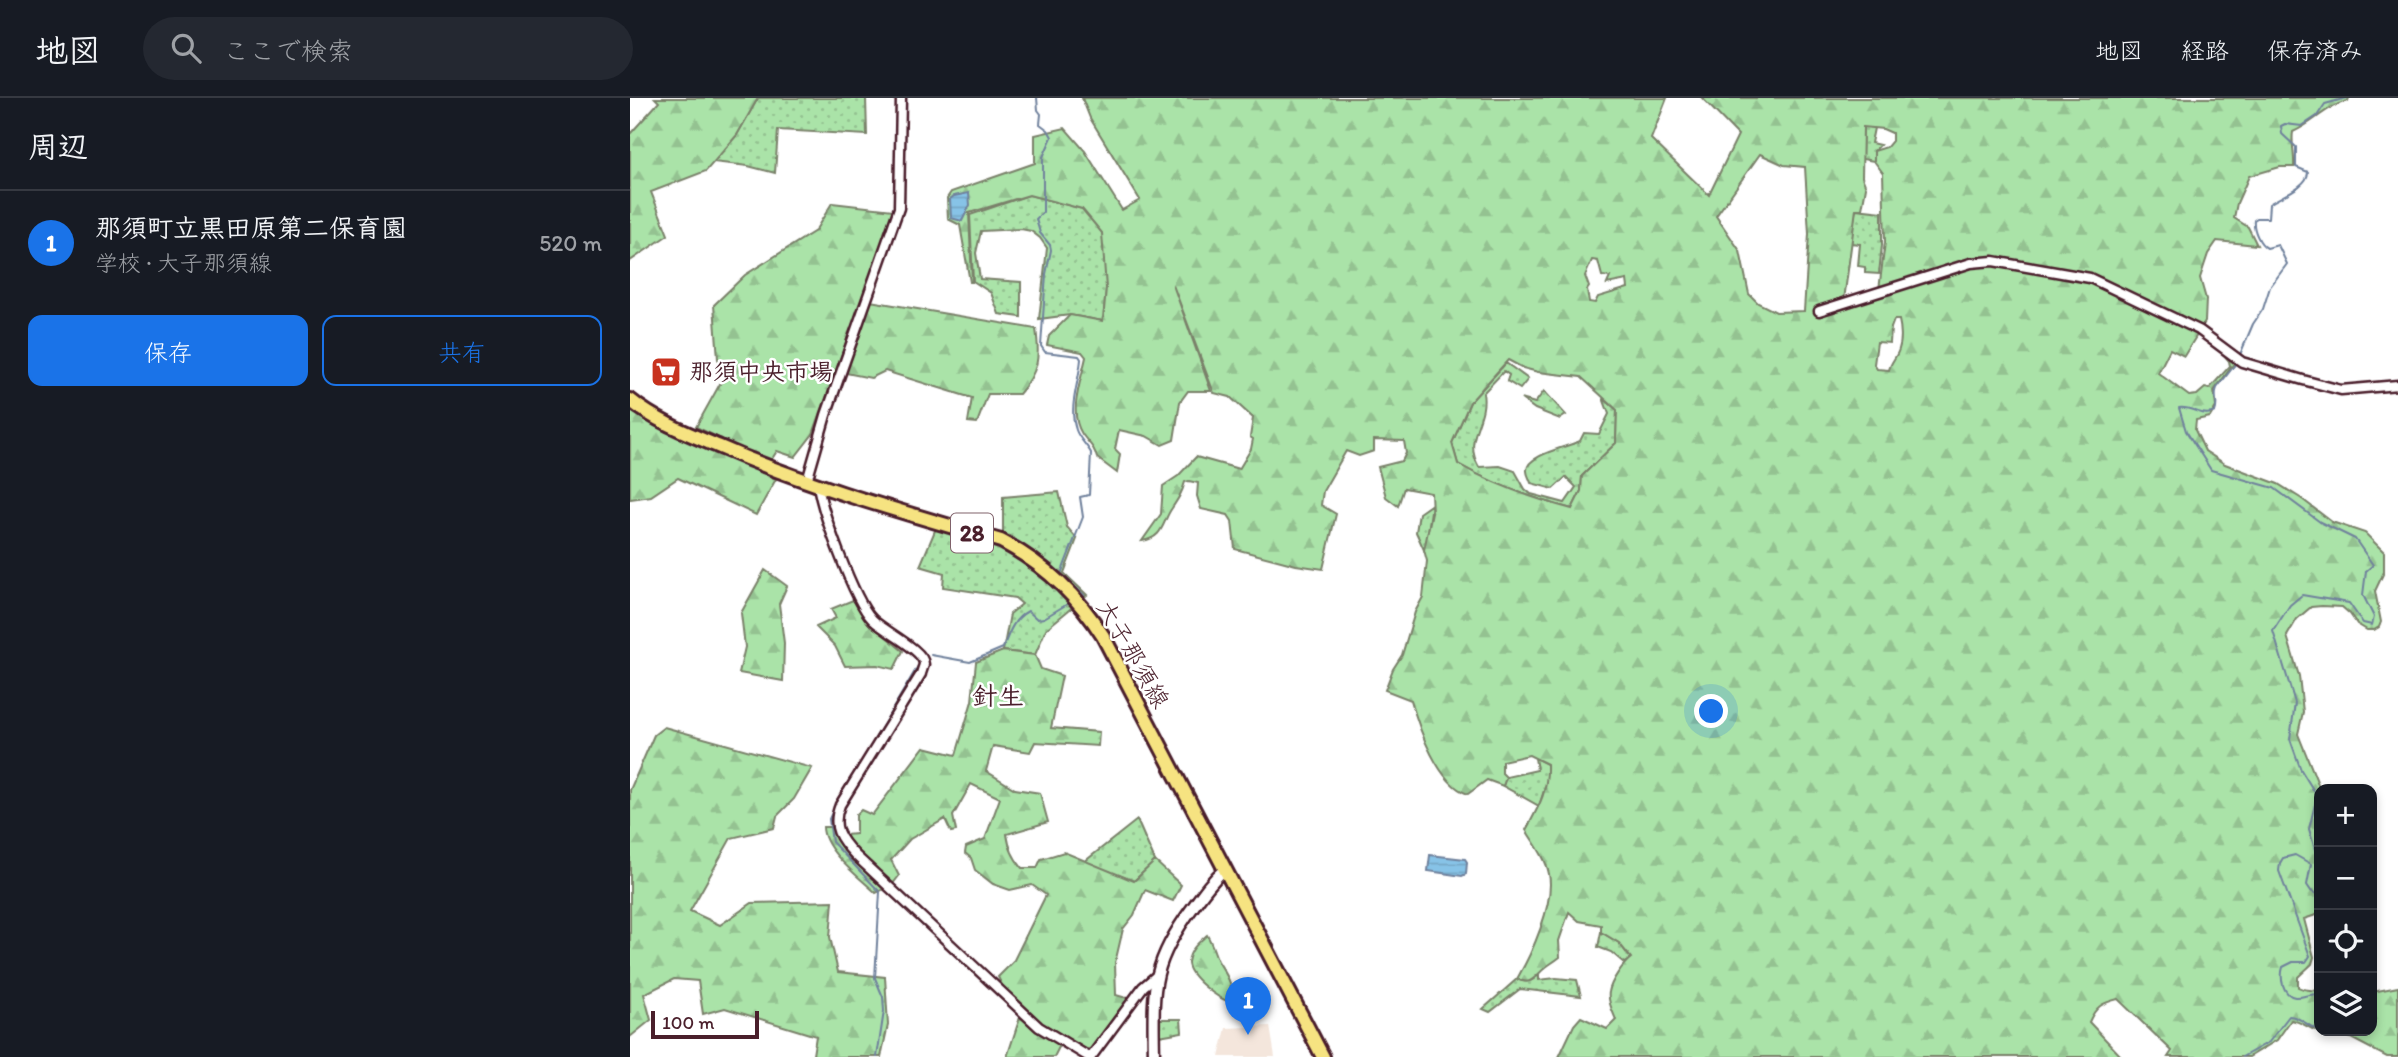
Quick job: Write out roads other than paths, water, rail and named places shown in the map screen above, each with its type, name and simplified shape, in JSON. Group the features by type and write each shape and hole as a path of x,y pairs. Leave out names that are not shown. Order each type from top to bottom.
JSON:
{"main road":[{"name":"大子那須線","path":"630,400 659,420 738,455 872,504 1000,541 1020,551 1067,589 1103,636 1323,1057"}],"street":[{"path":"901,98 899,208 826,415 812,483 859,602 870,618 884,630 916,650 924,664 921,674 840,805 836,815 838,834 855,855 1039,1027 1090,1057 1143,987 1156,976"},
{"path":"1819,311 1971,263 1993,261 2090,278 2199,330 2242,362 2341,390 2398,385"},
{"path":"1154,1057 1156,976 1167,945 1212,880 1225,869"}],"water":[{"path":"969,193 970,205 962,221 951,218 950,199"},
{"path":"1430,855 1465,859 1466,874 1462,876 1428,871"}],"waterway":[{"path":"1037,98 1041,114 1040,124 1052,137 1043,157 1043,212 1036,219 1040,233 1051,250 1046,274 1041,346 1045,352 1079,356 1081,359 1073,413 1077,433 1091,453 1089,495 1080,497 1083,517 1061,574 1084,595"},
{"path":"2239,357 2253,324 2263,309 2270,287 2287,264 2278,245 2267,248 2261,243 2254,220 2268,218 2269,204 2299,187 2308,172 2296,167 2296,147 2282,134 2281,126 2302,126 2317,116 2325,104 2347,98"},
{"path":"2237,362 2217,388 2215,412 2205,414 2179,408 2186,431 2211,470 2274,488 2320,522 2355,539 2373,565 2366,571 2363,595 2374,617 2372,625 2363,623 2349,603 2302,595 2290,605 2273,631 2295,703 2290,739 2301,770 2317,796 2309,829 2314,847"},
{"path":"931,655 970,662 1003,648 1015,622 1028,611 1037,619 1044,618 1069,603"},
{"path":"840,798 918,666"},
{"path":"837,802 829,819 832,842 880,892 875,978 883,997 884,1011 877,1057"},
{"path":"2314,892 2307,885 2311,864 2295,855 2283,858 2279,871 2310,956 2306,962 2293,962 2283,967 2283,985 2291,996 2314,994"},
{"path":"2242,1057 2269,1042 2289,1016 2314,1028"}],"place":[{"name":"那須中央市場","path":"666,372"},
{"name":"那須町立黒田原第二保育園","path":"1248,1035"}],"district":[{"name":"針生","path":"998,696"}]}
